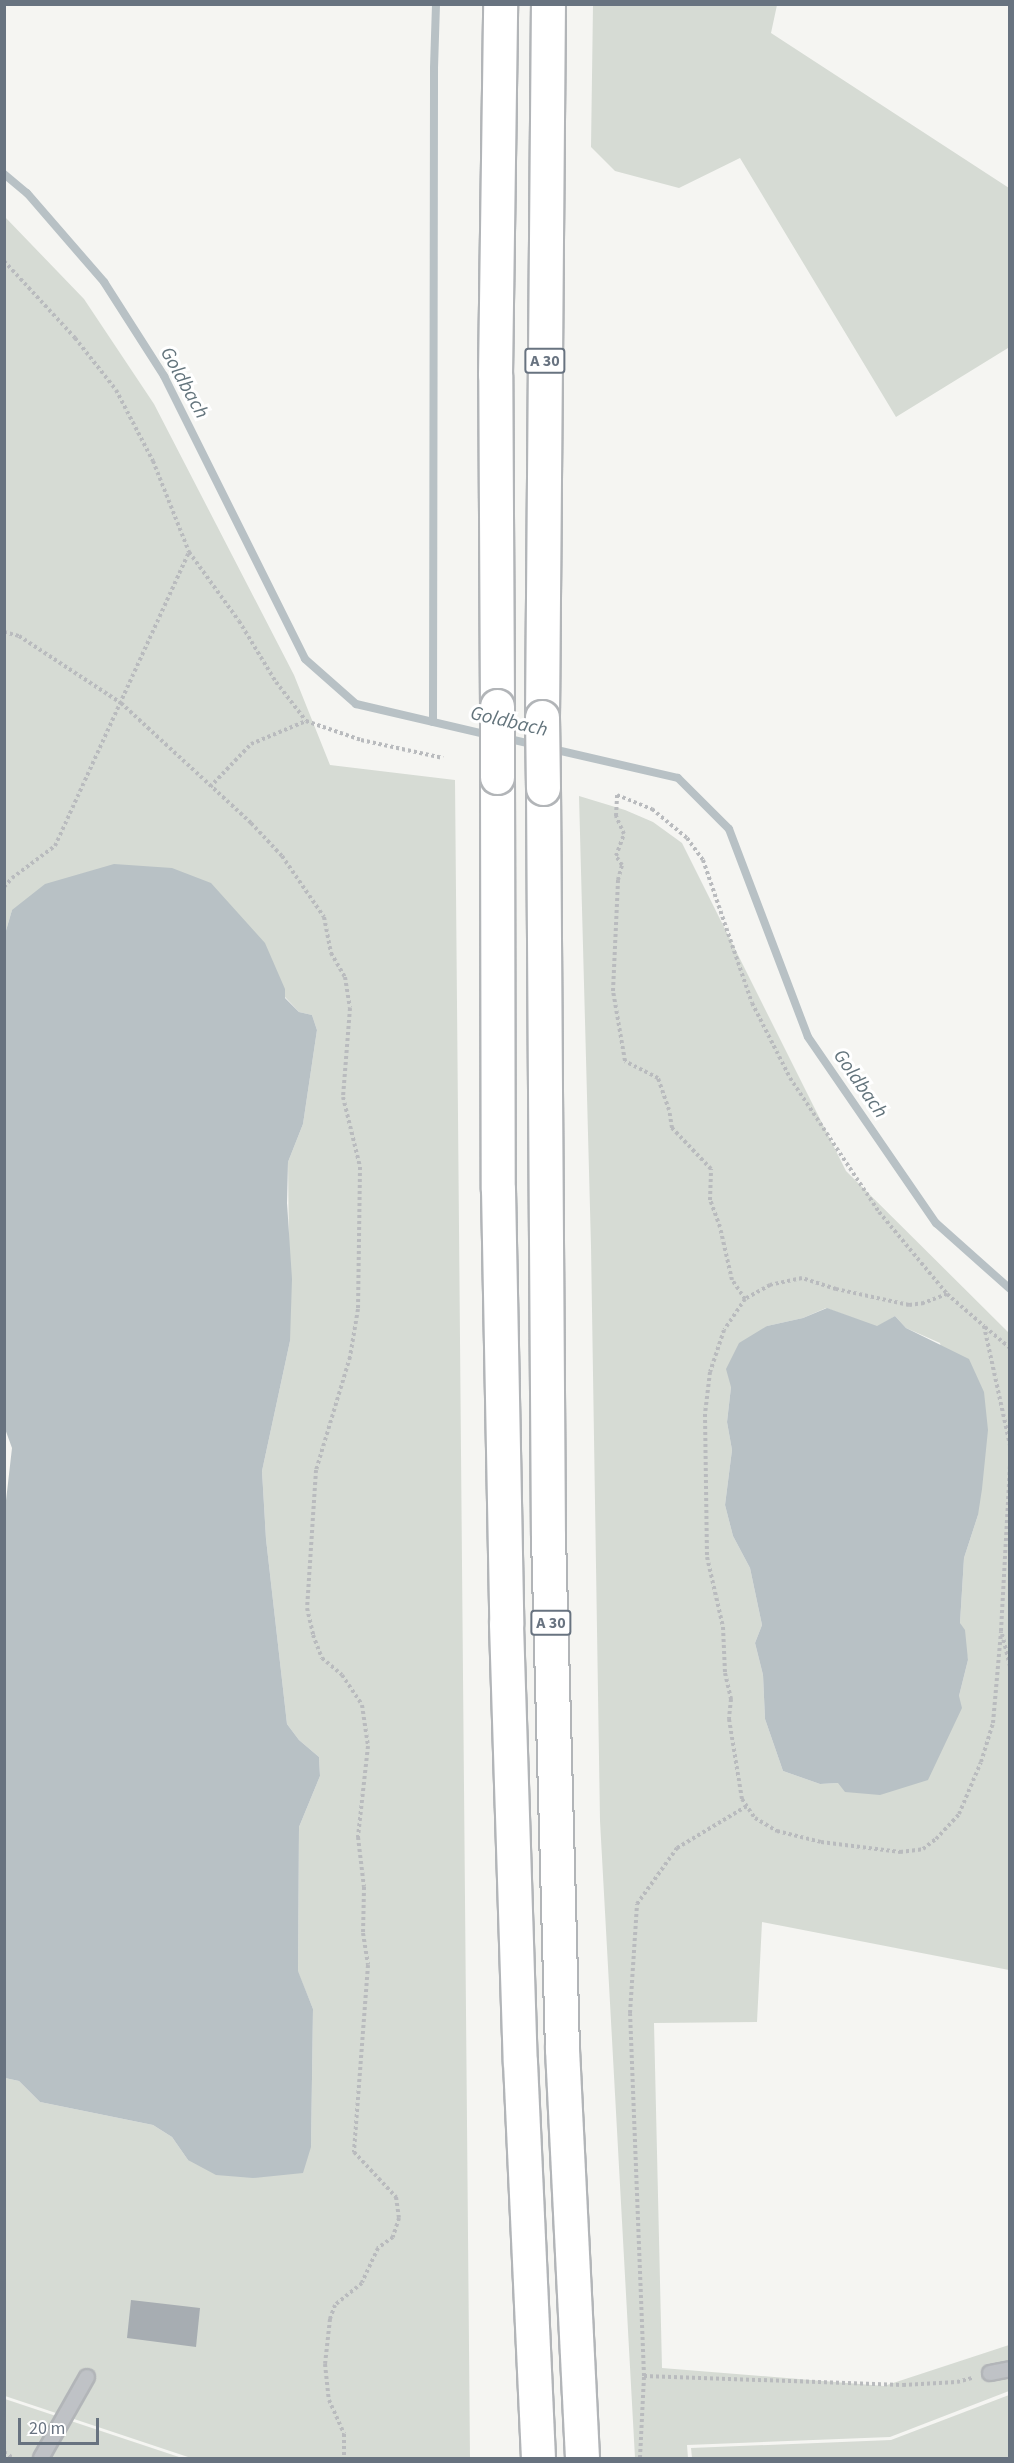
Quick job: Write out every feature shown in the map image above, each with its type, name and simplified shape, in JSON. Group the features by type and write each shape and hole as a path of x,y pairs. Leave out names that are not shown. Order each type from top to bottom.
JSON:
{"highway":[{"name":"A 30","path":"500,4 495,375 498,1189 506,1613 519,2050 538,2458"},
{"name":"A 30","path":"548,4 542,717 548,1536 562,2049 582,2458"}],"lane":[{"path":"990,2373 1010,2368"},
{"path":"41,2458 87,2377"}],"path":[{"path":"4,261 75,338 116,390 153,461 189,552 232,612 276,682 306,721 361,740 443,758"},
{"path":"4,887 12,878 55,846 189,552"},
{"path":"4,632 19,636 121,703 251,823 282,856 324,917 331,953 345,977 350,1008 343,1097 360,1167 361,1240 358,1309 350,1357 315,1470 307,1608 313,1635 322,1658 342,1675 362,1705 368,1746 358,1837 364,1887 363,1933 368,1965 354,2152 396,2197 399,2218 393,2237 378,2248 362,2283 335,2305 330,2319 325,2364 330,2400 344,2434 344,2458"},
{"path":"210,787 251,744 306,721"},
{"path":"745,1299 732,1281 720,1227 710,1200 711,1169 672,1128 669,1110 658,1078 625,1062 613,991 618,880 622,865 616,856 624,834 616,816 617,795 652,809 687,838 703,860 752,1003 790,1078 879,1212 947,1294 1010,1348"},
{"path":"947,1294 924,1303 909,1305 836,1289 802,1278 770,1285 745,1299 724,1330 710,1372 705,1414 706,1557 723,1627 725,1673 731,1699 729,1719 742,1799 755,1818 777,1831 821,1842 890,1851 923,1849 936,1839 959,1814 981,1762 993,1724 1001,1630 1010,1463"},
{"path":"984,1326 1010,1445"},
{"path":"1001,1630 1010,1666"},
{"path":"640,2458 644,2376 630,2013 637,1904 677,1848 747,1806"},
{"path":"644,2376 903,2385 957,2382 990,2373"},
{"path":"4,2452 14,2458"}],"shaded area":[{"path":"593,5 777,5 771,33 1009,188 1008,348 896,417 740,158 679,188 615,171 591,147"},
{"path":"5,217 84,299 154,404 294,675 330,765 455,780 470,2458 191,2458 5,2396 5,2078 19,2081 40,2102 153,2125 172,2137 188,2160 311,2147 313,2009 298,1972 299,1827 320,1776 319,1757 299,1740 287,1724 266,1539 262,1471 290,1341 288,1162 303,1124 317,1030 312,1015 299,1012 285,997 285,989 12,910 5,934"},
{"path":"579,796 625,810 653,822 682,843 846,1171 1009,1333 1009,1970 762,1922 757,2022 654,2023 662,2368 884,2386 1009,2345 1009,2391 890,2437 687,2445 688,2458 635,2458 600,1821 591,1246","holes":["826,1308 877,1327 895,1316 906,1328 940,1343 978,1515 964,1558 960,1623 968,1660 959,1696 838,1783 820,1784 783,1771 765,1719 763,1675 755,1643 762,1625 750,1568 733,1536 725,1505 732,1450 727,1422 731,1387 767,1326 803,1318"]},
{"path":"114,864 172,868 211,883 265,943 285,989 285,998 299,1012 312,1015 317,1030 303,1124 288,1162 287,1203 292,1279 290,1341 262,1471 266,1539 287,1724 299,1740 319,1757 320,1776 299,1827 298,1971 313,2009 311,2147 303,2173 253,2178 216,2175 188,2160 172,2137 153,2125 40,2102 19,2081 5,2078 4,1518 12,1448 4,1426 5,934 12,910 45,884"},
{"path":"827,1308 877,1326 895,1316 906,1328 969,1359 984,1392 988,1430 982,1489 978,1515 964,1558 960,1623 965,1630 968,1660 959,1696 962,1708 928,1780 880,1795 845,1792 838,1783 820,1784 783,1771 765,1719 763,1675 755,1643 762,1625 750,1568 733,1536 725,1505 732,1450 727,1422 731,1387 726,1369 739,1343 767,1326 803,1318"},
{"path":"1009,2395 1009,2458 692,2458 691,2448 891,2440"},
{"path":"5,2399 182,2458 5,2458"}],"building":[{"path":"131,2300 200,2308 196,2347 127,2338"}],"waterway":[{"path":"433,722 436,4"},
{"name":"Goldbach","path":"4,174 27,193 104,282 164,376 305,659 356,704 489,735"},
{"name":"Goldbach","path":"505,738 536,745"},
{"name":"Goldbach","path":"548,748 678,778 729,829 808,1037 936,1223 1010,1289"}]}
